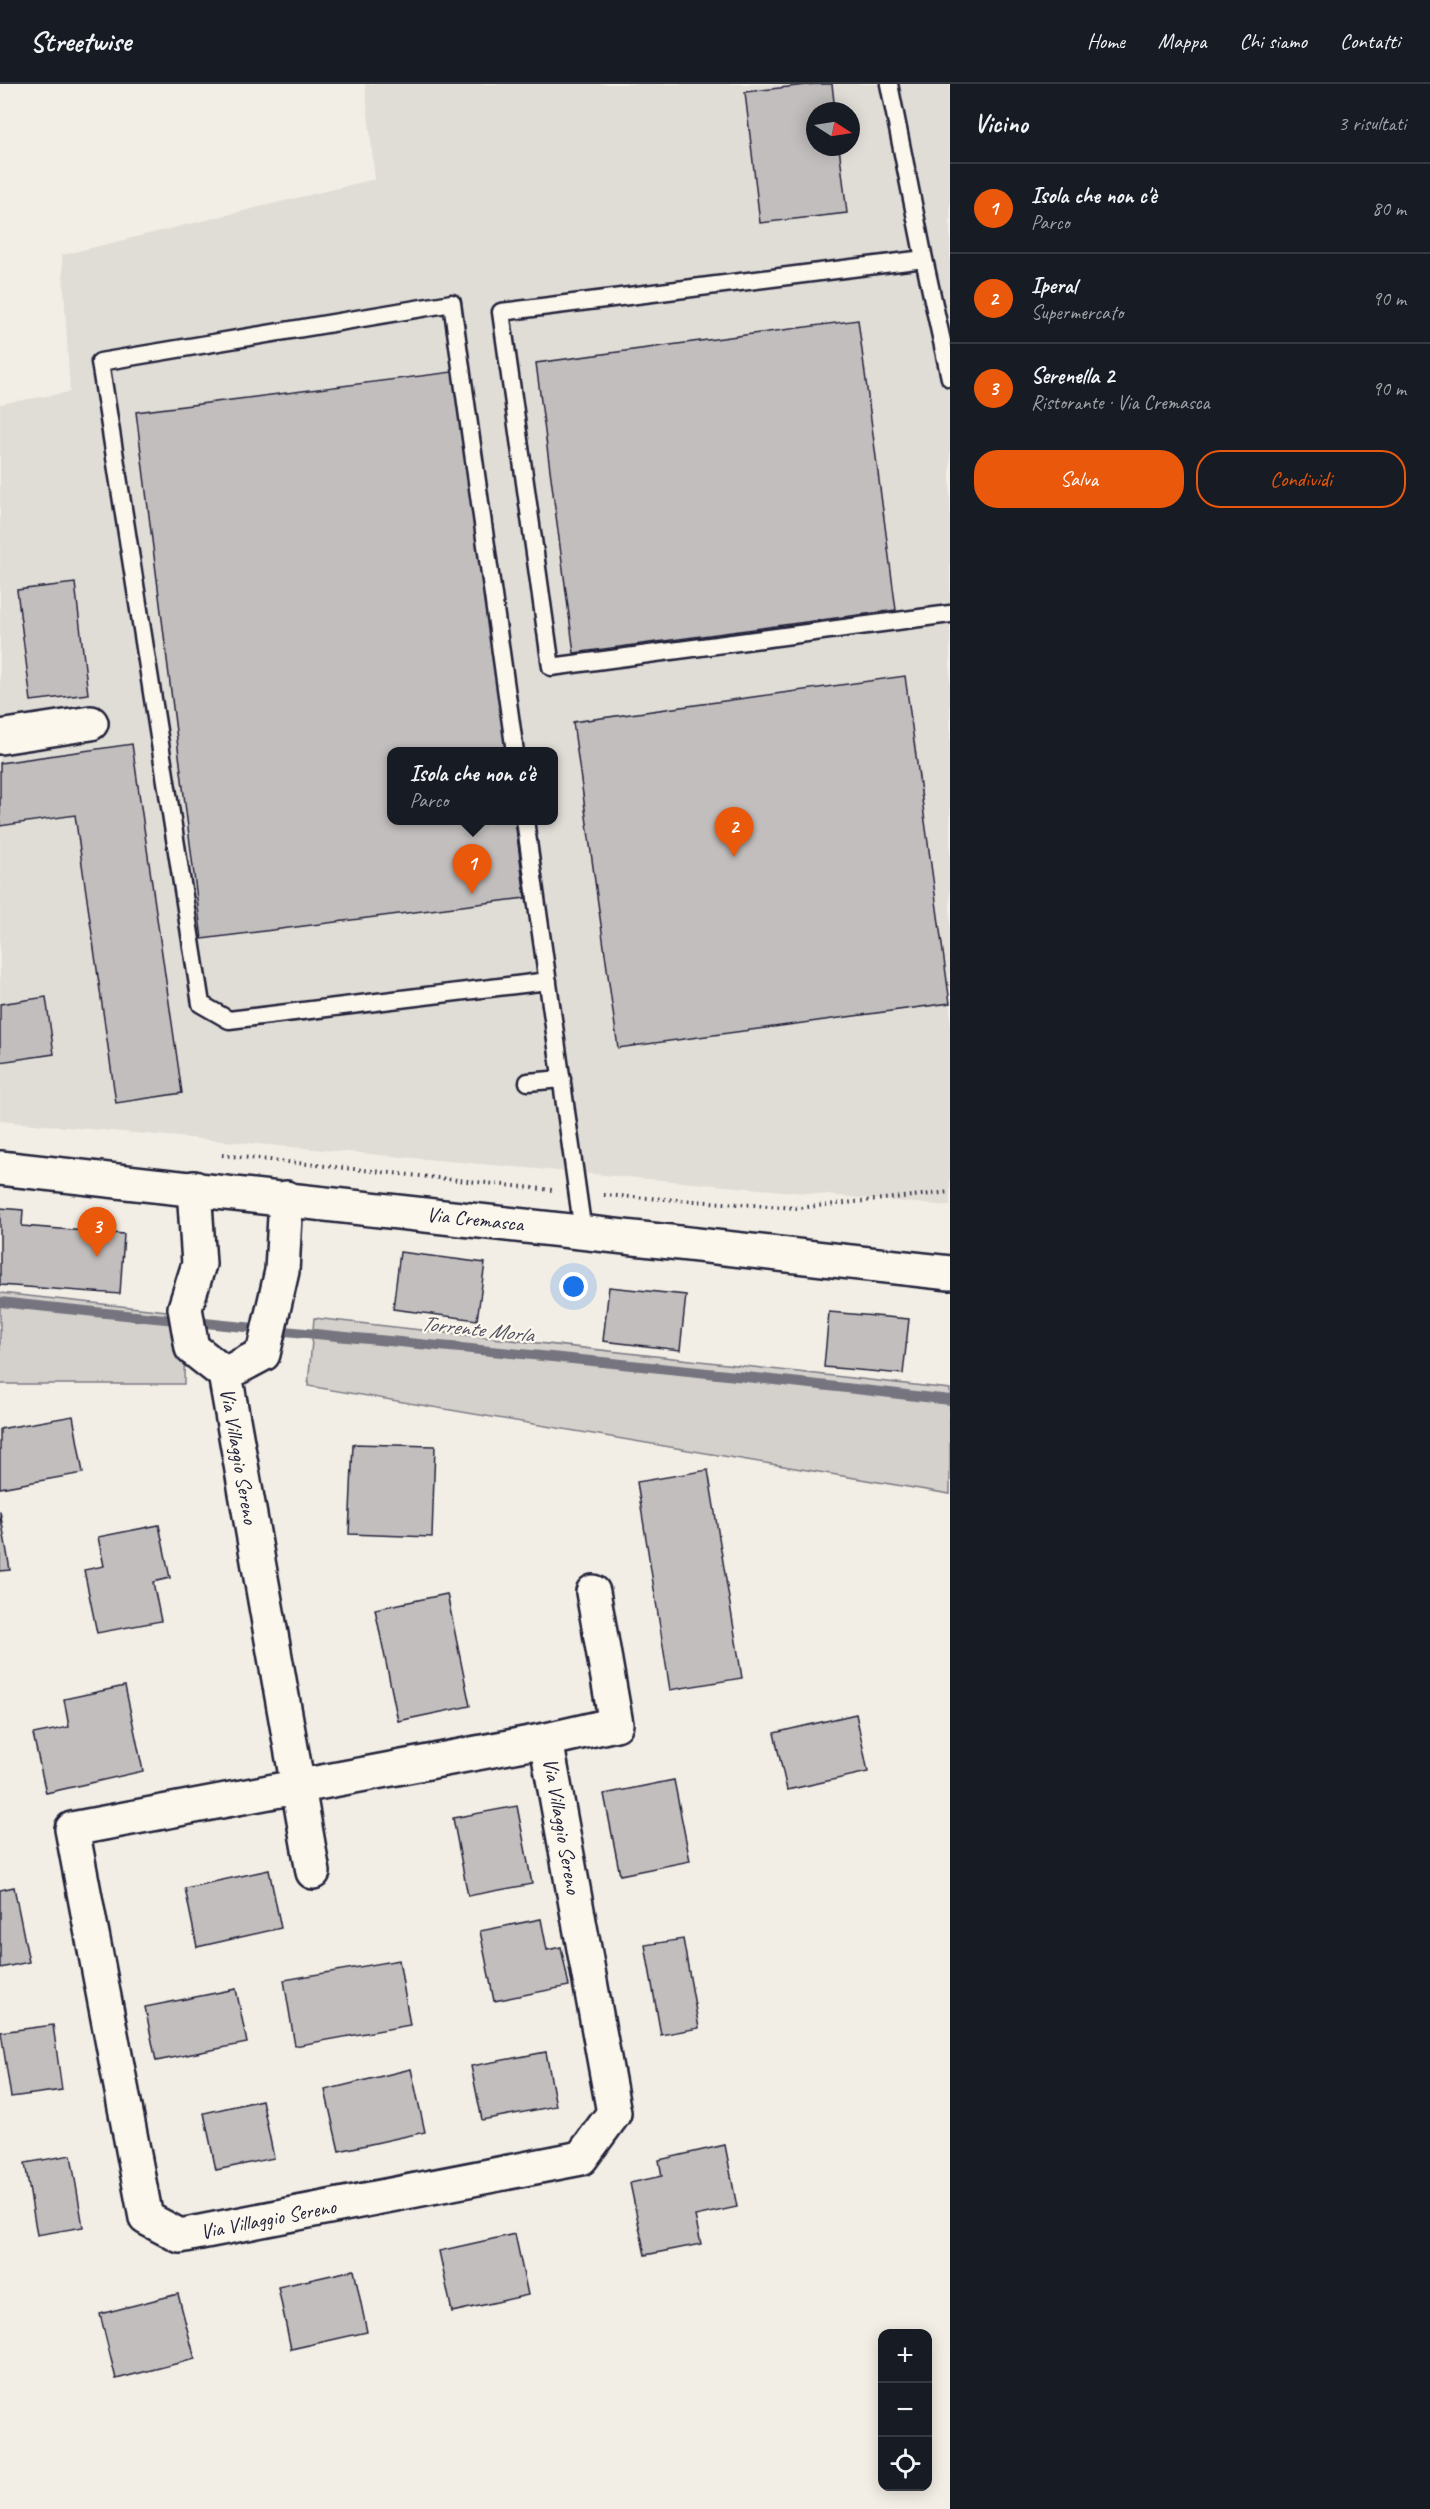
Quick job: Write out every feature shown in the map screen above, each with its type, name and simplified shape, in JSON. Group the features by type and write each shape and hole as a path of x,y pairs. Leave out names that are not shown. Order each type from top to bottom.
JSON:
{"street":[{"path":"0,737 91,723"},
{"name":"Via Cremasca","path":"0,1168 950,1273"},
{"name":"Via Villaggio Sereno","path":"194,1188 198,1264 185,1308 192,1348 225,1374 313,1872"},
{"name":"Via Villaggio Sereno","path":"225,1374 264,1353 272,1308 282,1272 286,1198"},
{"name":"Via Villaggio Sereno","path":"546,1740 614,2113 580,2158 180,2236 146,2218 72,1829 546,1740 616,1724 593,1592"}],"lane":[{"path":"889,84 950,378"},
{"path":"924,259 501,312 551,667 950,614"},
{"path":"514,747 452,303 100,362 201,1004 229,1020 548,981"},
{"path":"526,825 583,1232"},
{"path":"528,1082 562,1079"}],"path":[{"path":"216,1155 240,1155 578,1193 798,1208 950,1192"}],"shaded area":[{"path":"365,84 950,84 950,1206 0,1121 0,404 70,392 62,255 375,179"},
{"path":"0,1293 185,1313 184,1384 0,1384"},
{"path":"314,1318 950,1389 950,1494 308,1386"}],"building":[{"path":"832,84 834,102 806,102 806,156 840,156 847,213 760,223 745,92"},
{"path":"858,320 896,610 574,653 536,363"},
{"path":"460,371 506,747 387,747 387,825 516,825 525,898 202,939 136,412"},
{"path":"75,583 88,694 31,701 17,590"},
{"path":"905,676 950,1003 618,1048 573,722"},
{"path":"132,744 182,1093 116,1103 75,815 0,826 0,763"},
{"path":"46,997 54,1054 0,1062 0,1004"},
{"path":"0,1208 23,1210 22,1226 124,1234 120,1294 0,1285"},
{"path":"400,1252 485,1263 477,1320 393,1309"},
{"path":"609,1287 686,1295 680,1350 603,1341"},
{"path":"829,1312 909,1319 903,1374 824,1367"},
{"path":"73,1416 83,1473 0,1488 0,1429"},
{"path":"353,1444 435,1446 432,1537 349,1534"},
{"path":"708,1470 742,1678 670,1690 637,1482"},
{"path":"0,1511 10,1570 0,1571"},
{"path":"159,1525 170,1578 153,1582 161,1621 97,1633 84,1570 104,1566 98,1537"},
{"path":"447,1594 470,1706 398,1721 375,1609"},
{"path":"125,1686 143,1771 46,1793 33,1734 69,1727 64,1699"},
{"path":"856,1714 868,1772 787,1790 774,1733"},
{"path":"674,1780 690,1861 620,1875 604,1794"},
{"path":"517,1806 532,1884 468,1896 453,1818"},
{"path":"269,1870 281,1928 197,1947 185,1888"},
{"path":"14,1887 29,1962 0,1968 0,1890"},
{"path":"541,1919 547,1950 561,1947 569,1986 494,2001 480,1931"},
{"path":"683,1939 699,2028 661,2035 645,1945"},
{"path":"399,1960 410,2025 295,2046 284,1980"},
{"path":"236,1989 247,2043 156,2061 145,2007"},
{"path":"53,2025 62,2090 11,2097 1,2032"},
{"path":"546,2052 556,2106 482,2120 471,2066"},
{"path":"411,2069 425,2132 339,2151 325,2090"},
{"path":"262,2100 274,2158 216,2170 204,2113"},
{"path":"725,2145 737,2207 695,2216 701,2244 645,2255 630,2183 662,2176 659,2160"},
{"path":"71,2155 83,2227 37,2235 25,2163"},
{"path":"515,2234 528,2295 452,2312 439,2251"},
{"path":"354,2270 367,2332 291,2349 278,2287"},
{"path":"178,2294 195,2359 116,2379 100,2314"}],"waterway":[{"name":"Torrente Morla","path":"0,1302 713,1373 950,1400"}],"place":[{"name":"Iperal","path":"734,857"},
{"name":"Isola che non c'è","path":"472,894"},
{"name":"Serenella 2","path":"97,1257"}]}
